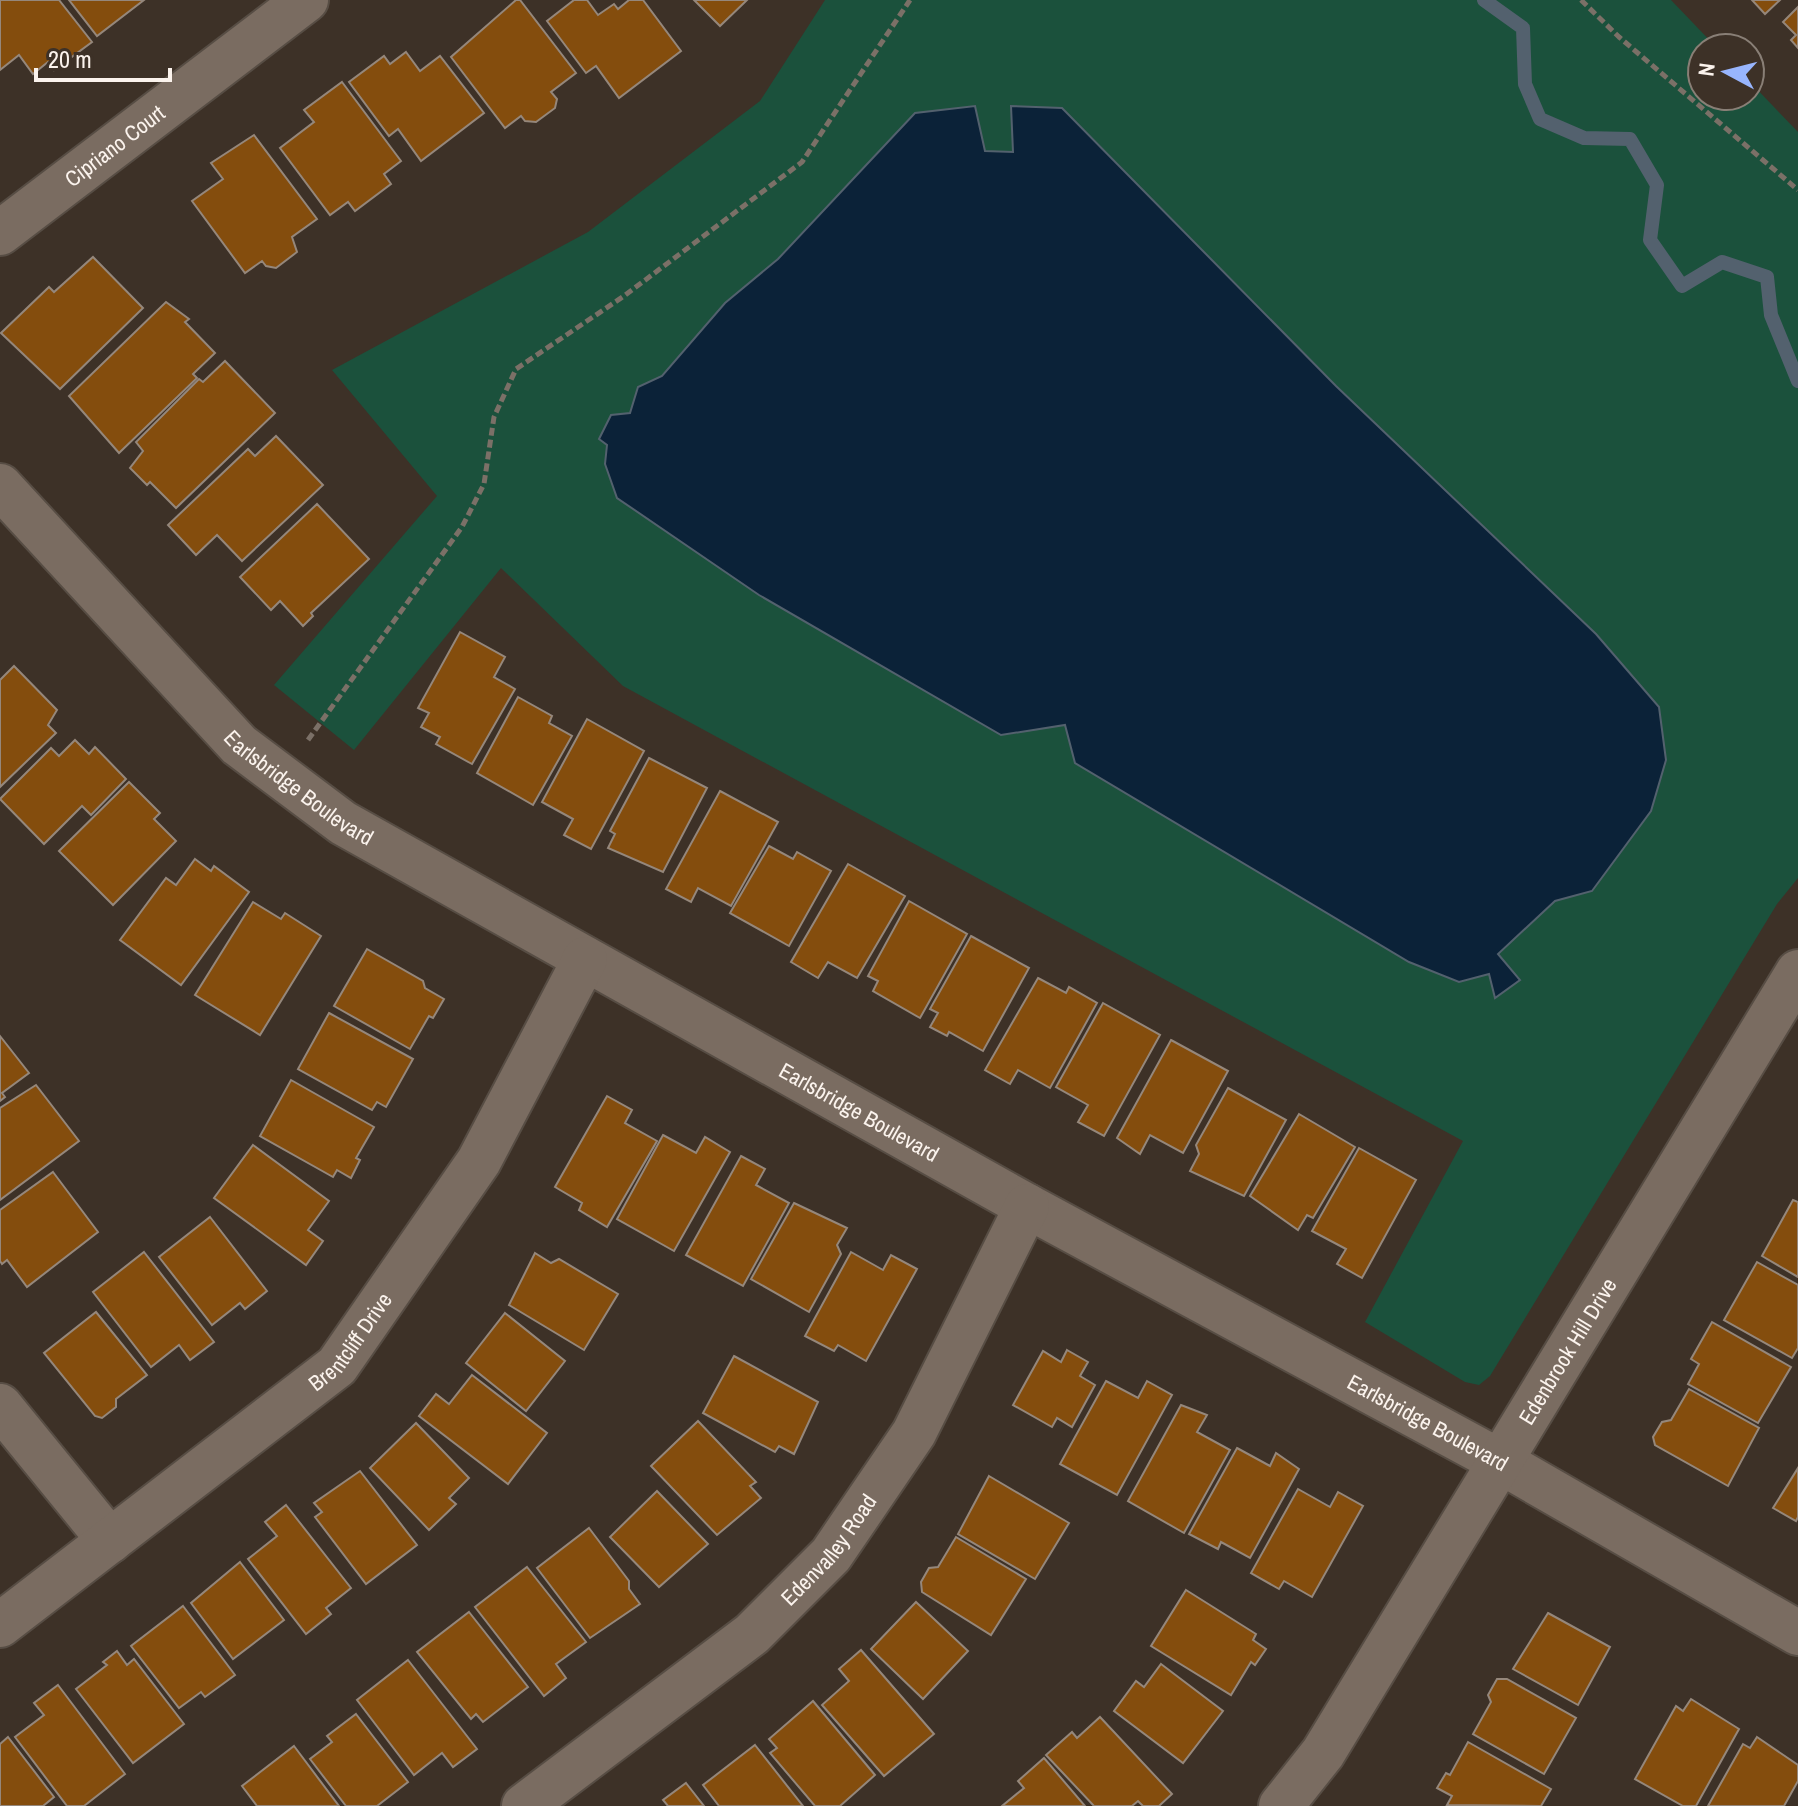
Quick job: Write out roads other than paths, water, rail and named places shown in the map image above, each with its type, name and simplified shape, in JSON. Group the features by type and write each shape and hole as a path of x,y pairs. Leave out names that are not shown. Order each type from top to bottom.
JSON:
{"street":[{"name":"Cipriano Court","path":"0,233 306,0"},
{"name":"Earlsbridge Boulevard","path":"0,486 239,745 343,823 1027,1206 1501,1462 1798,1633"},
{"name":"Brentcliff Drive","path":"0,1625 337,1366 479,1161 585,959"},
{"name":"Edenbrook Hill Drive","path":"1281,1806 1323,1753 1798,972"},
{"name":"Edenvalley Road","path":"524,1806 752,1634 831,1555 914,1433 1027,1206"},
{"path":"0,1406 110,1541"}],"water":[{"path":"975,106 985,151 1013,152 1011,106 1062,108 1336,386 1596,634 1659,707 1666,760 1651,811 1592,891 1555,901 1498,954 1520,980 1495,998 1489,974 1459,982 1409,962 1075,763 1065,725 1001,735 759,595 617,498 605,464 607,445 599,439 611,415 630,413 638,387 662,376 725,303 778,259 915,113"}],"waterway":[{"path":"1484,0 1523,28 1525,84 1540,119 1584,138 1630,139 1657,185 1650,240 1682,286 1722,262 1767,277 1771,315 1798,381"}]}
